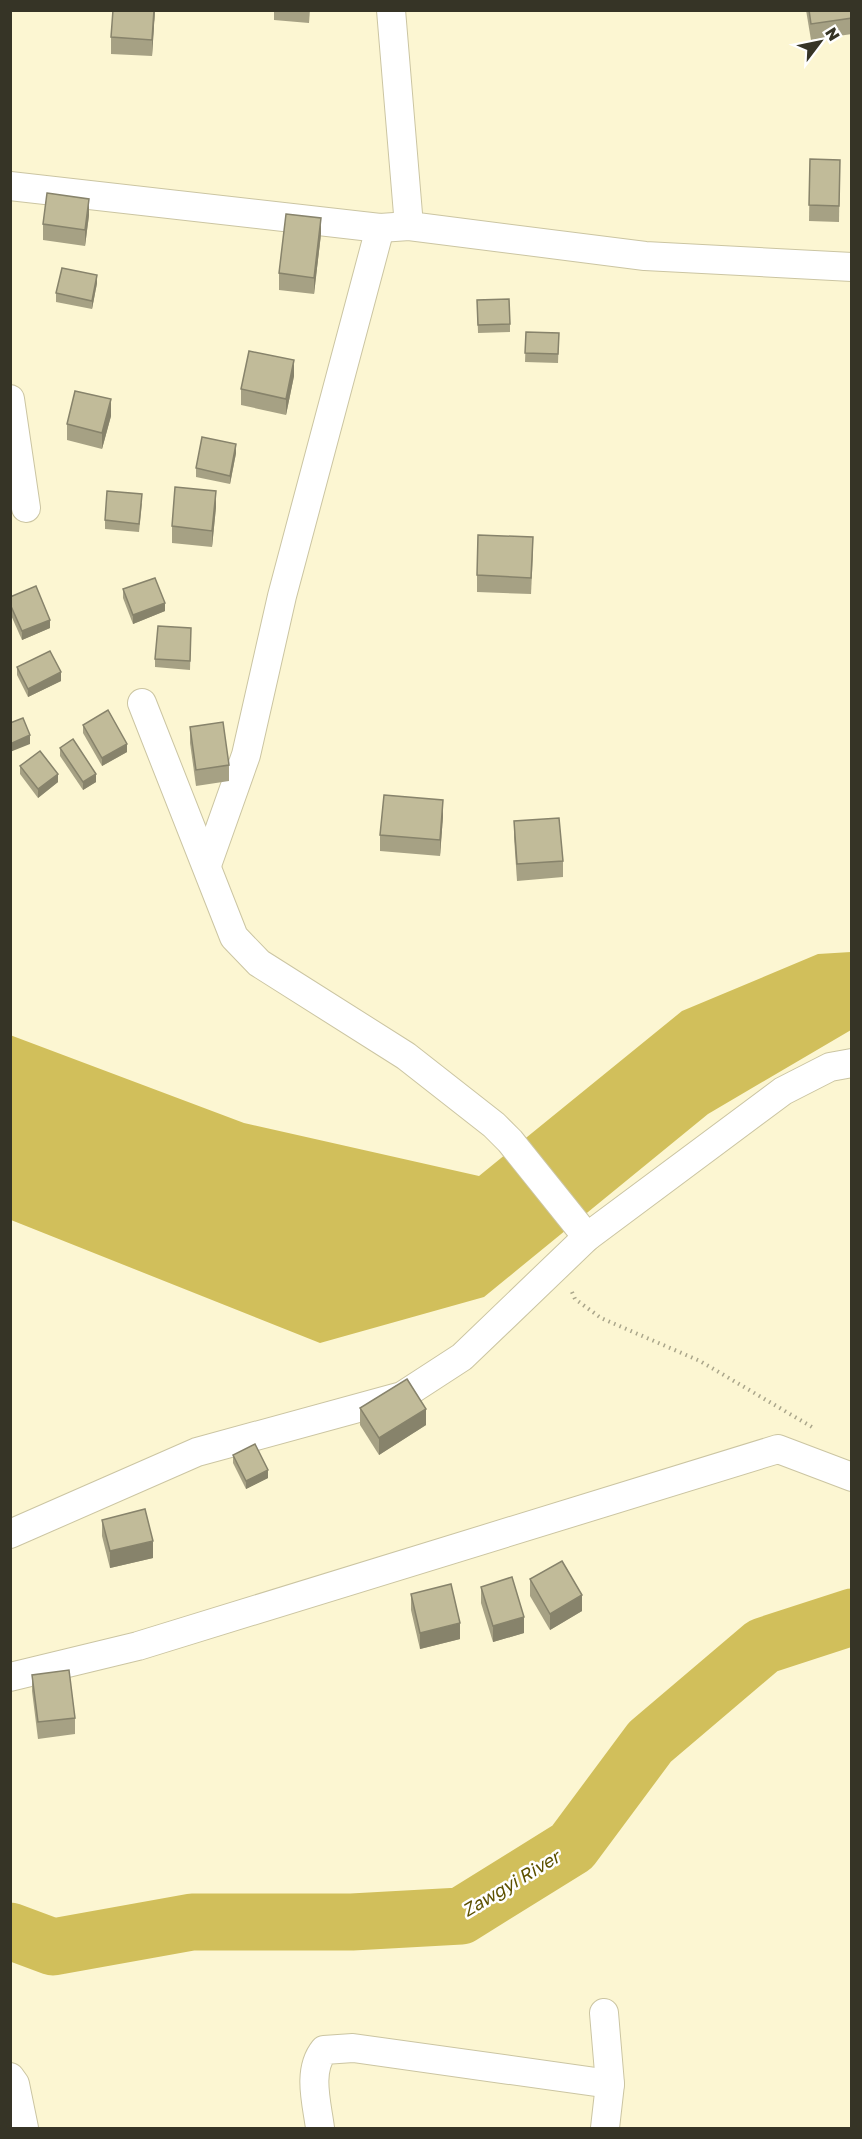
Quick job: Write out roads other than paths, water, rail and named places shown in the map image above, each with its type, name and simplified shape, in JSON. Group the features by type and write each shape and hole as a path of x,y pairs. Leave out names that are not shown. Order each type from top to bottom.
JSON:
{"street":[{"path":"391,10 409,226"},
{"path":"10,186 380,228 409,226 645,256 852,267"},
{"path":"207,865 246,755 282,596 380,228"},
{"path":"10,399 26,508"},
{"path":"142,703 234,937 259,963 406,1056 510,1141 583,1232"},
{"path":"10,1534 197,1452 402,1396 462,1357 564,1260 583,1232 783,1091 830,1066 852,1063"},
{"path":"10,1677 138,1646 778,1449 852,1477"},
{"path":"604,2013 610,2084 605,2128"},
{"path":"320,2128 314,2082 317,2059 324,2050 353,2048 610,2084"},
{"path":"10,2077 15,2084 24,2128"}],"waterway":[{"name":"Zawgyi River","path":"10,1931 53,1947 192,1922 352,1922 461,1916 572,1847 650,1742 763,1646 852,1617"}]}
